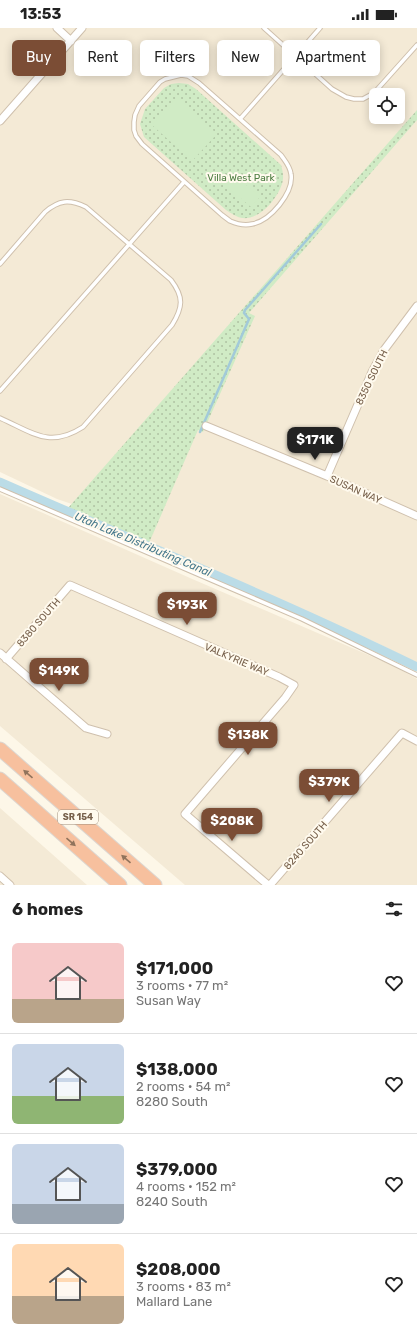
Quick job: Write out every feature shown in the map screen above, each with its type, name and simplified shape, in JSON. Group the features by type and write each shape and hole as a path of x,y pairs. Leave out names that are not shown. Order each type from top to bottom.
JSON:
{"highway":[{"name":"SR 154","path":"0,750 155,885"},
{"name":"SR 154","path":"0,779 120,885"}],"street":[{"path":"57,28 70,41"},
{"path":"1,117 82,28"},
{"name":"8350 SOUTH","path":"327,476 372,372 384,350 417,306"},
{"name":"SUSAN WAY","path":"206,426 327,476 417,516"},
{"name":"8380 SOUTH","path":"6,658 70,585"},
{"name":"VALKYRIE WAY","path":"70,585 294,685 285,698 185,814 269,885"},
{"path":"0,653 84,726 107,734"},
{"name":"8240 SOUTH","path":"269,885 402,733 417,742"},
{"path":"0,876 10,885"}],"lane":[{"path":"264,28 282,44"},
{"path":"309,40 320,28"},
{"path":"318,76 338,93 346,97 363,99 374,93 417,45"},
{"path":"240,119 282,71"},
{"path":"181,75 188,76 199,83 281,155 288,164 291,172 291,181 288,190 278,205 268,216 251,224 237,224 222,215 184,182 142,144 136,136 134,130 135,115 139,106 148,95 165,78 181,75"},
{"path":"0,391 184,182"},
{"path":"0,264 45,212 52,206 61,202 76,202 86,206 171,280 178,289 180,297 180,308 172,325 83,427 75,432 59,438 50,438 39,436 0,418"},
{"path":"0,489 302,619 417,675"}],"shaded area":[{"path":"0,28 417,28 417,663 375,642 68,508 72,504 57,499 0,472"},
{"path":"0,494 394,666 417,679 417,885 185,885 0,726"},
{"path":"0,808 87,885 0,885"}],"green space":[{"name":"Villa West Park","path":"171,84 188,84 196,89 281,165 283,179 280,190 272,202 255,216 242,218 226,210 144,137 140,124 145,109 164,88"},
{"path":"177,97 217,134 192,161 152,125"},
{"path":"417,110 417,120 249,313 255,316 203,432 198,430 149,543 68,508 405,124"},
{"path":"235,175 260,197 251,207 226,186"}],"waterway":[{"path":"200,432 249,319 244,313 245,310 321,224"},
{"name":"Utah Lake Distributing Canal","path":"0,482 314,618 417,667"}]}
